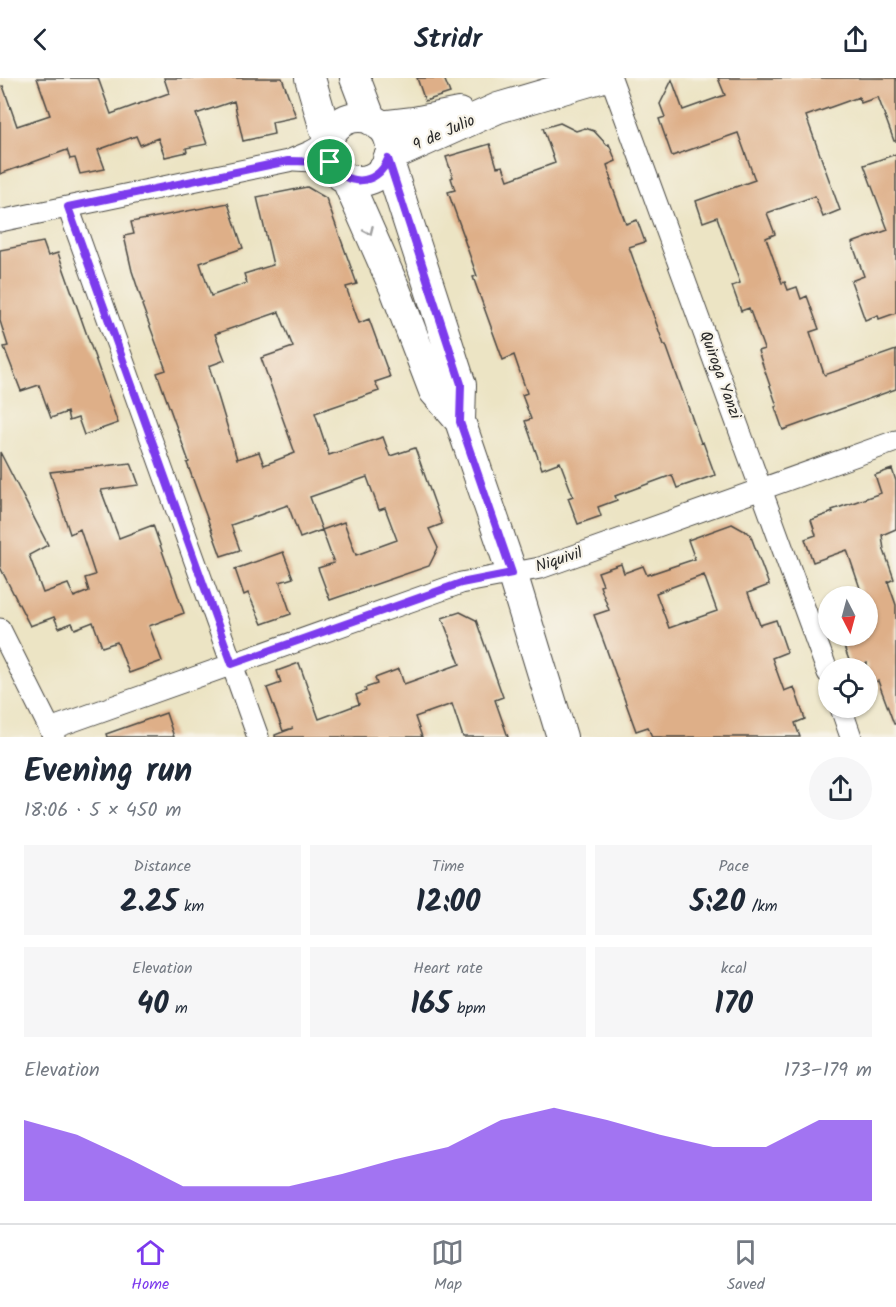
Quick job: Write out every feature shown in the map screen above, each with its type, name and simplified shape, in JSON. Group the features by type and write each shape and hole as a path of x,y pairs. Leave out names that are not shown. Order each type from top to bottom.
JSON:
{"main road":[{"path":"310,78 333,156 395,289 434,391 460,422"},
{"path":"355,78 376,123"},
{"name":"9 de Julio","path":"389,158 498,108 600,78"},
{"name":"9 de Julio","path":"376,123 498,108"},
{"path":"333,156 334,128 356,117 366,118 376,123 386,132 390,141 389,158 461,384 460,422 512,573 562,737"},
{"path":"333,156 361,181 380,173 389,158"}],"street":[{"name":"Quiroga Yanzi","path":"611,78 823,658"},
{"path":"0,221 288,161 310,152 333,156"},
{"path":"68,207 258,737"},
{"name":"Niquivil","path":"52,733 232,664 461,583 540,568 896,441"},
{"path":"0,629 52,733"},
{"path":"844,718 851,737"}],"building":[{"path":"37,78 98,78 111,114 169,93 164,78 282,78 296,117 272,122 274,134 243,141 234,101 196,114 207,144 186,148 187,152 165,157 158,138 140,145 136,136 98,150 105,169 80,174 75,158 70,159 67,150 0,174 0,87 3,86 17,126 50,115"},
{"path":"417,78 444,78 450,93 425,101"},
{"path":"718,78 896,78 896,141 894,141 878,97 861,103 859,97 806,116 840,210 823,217 815,196 767,213 775,234 766,238 782,283 785,282 788,290 797,287 801,299 807,296 819,329 810,332 824,374 896,350 896,389 783,430 758,351 764,349 749,308 741,311 732,286 740,283 717,217 703,222 696,201 755,180 738,133 672,156 659,119 665,117 660,104 672,80 683,110 725,95"},
{"path":"560,123 576,131 585,128 594,131 607,145 609,144 616,161 607,165 612,180 610,180 626,224 637,220 645,242 629,247 664,345 666,345 701,443 703,442 715,475 677,488 672,475 615,496 617,500 598,507 601,516 578,524 568,498 573,496 560,462 542,469 525,421 531,419 522,395 527,393 514,355 503,360 473,277 477,276 448,192 455,190 446,157 490,144 497,167 503,166 508,180 555,163 543,128"},
{"path":"896,154 896,313 879,319 878,315 865,320 851,281 864,276 852,243 888,230 864,165"},
{"path":"307,187 326,198 357,284 346,287 359,323 369,319 390,377 375,382 379,391 315,413 329,455 383,437 390,456 415,448 442,524 429,529 438,548 429,566 330,600 318,568 334,563 322,530 300,538 288,505 231,525 240,550 221,556 157,373 166,370 142,305 124,236 134,234 131,222 228,203 243,248 200,263 211,296 247,283 244,274 273,265 257,197","holes":["279,312 293,347 261,358 295,453 264,465 259,452 237,459 209,366 225,360 215,334","367,477 379,510 385,508 397,540 356,555 344,522 322,530 310,497"]},
{"path":"43,242 48,256 58,253 118,423 84,435 78,418 69,421 67,412 51,418 39,385 21,391 4,347 8,346 0,321 0,250"},
{"path":"0,452 48,545 29,555 43,593 68,584 74,597 89,591 85,578 95,575 80,529 70,534 50,472 131,463 139,485 101,490 119,538 153,525 184,613 149,626 162,661 129,673 117,642 102,647 93,622 75,629 72,623 59,628 54,617 30,626 0,567"},
{"path":"892,469 896,481 896,529 882,535 884,550 894,579 888,582 896,605 896,724 894,724 878,681 878,658 848,658 844,646 878,646 878,586 859,586 847,550 813,562 805,539 816,535 811,520 881,493 875,475"},
{"path":"732,524 750,534 769,585 748,593 760,625 776,620 787,652 772,658 784,691 794,687 805,719 795,723 800,737 652,737 648,727 636,731 594,615 609,610 600,586 603,585 598,572 621,564 624,573 643,566 647,575 695,559 688,540","holes":["704,575 717,611 669,628 656,593"]},
{"path":"283,552 293,578 280,582 291,614 262,624 248,593 244,595 235,569"},
{"path":"460,612 476,620 503,697 495,700 508,737 463,737 452,704 415,717 422,737 275,737 293,728 283,731 267,688 281,683 277,671 299,663 319,719 359,704 356,695 366,691 365,688 377,684 375,678 399,669 404,684 460,664 442,618"},
{"path":"166,713 174,737 107,737 106,734"}],"route":[{"path":"388,159 461,384 460,422 512,573 461,583 232,664 68,207 288,161 330,162 342,176 361,181 380,173 388,159"}]}
